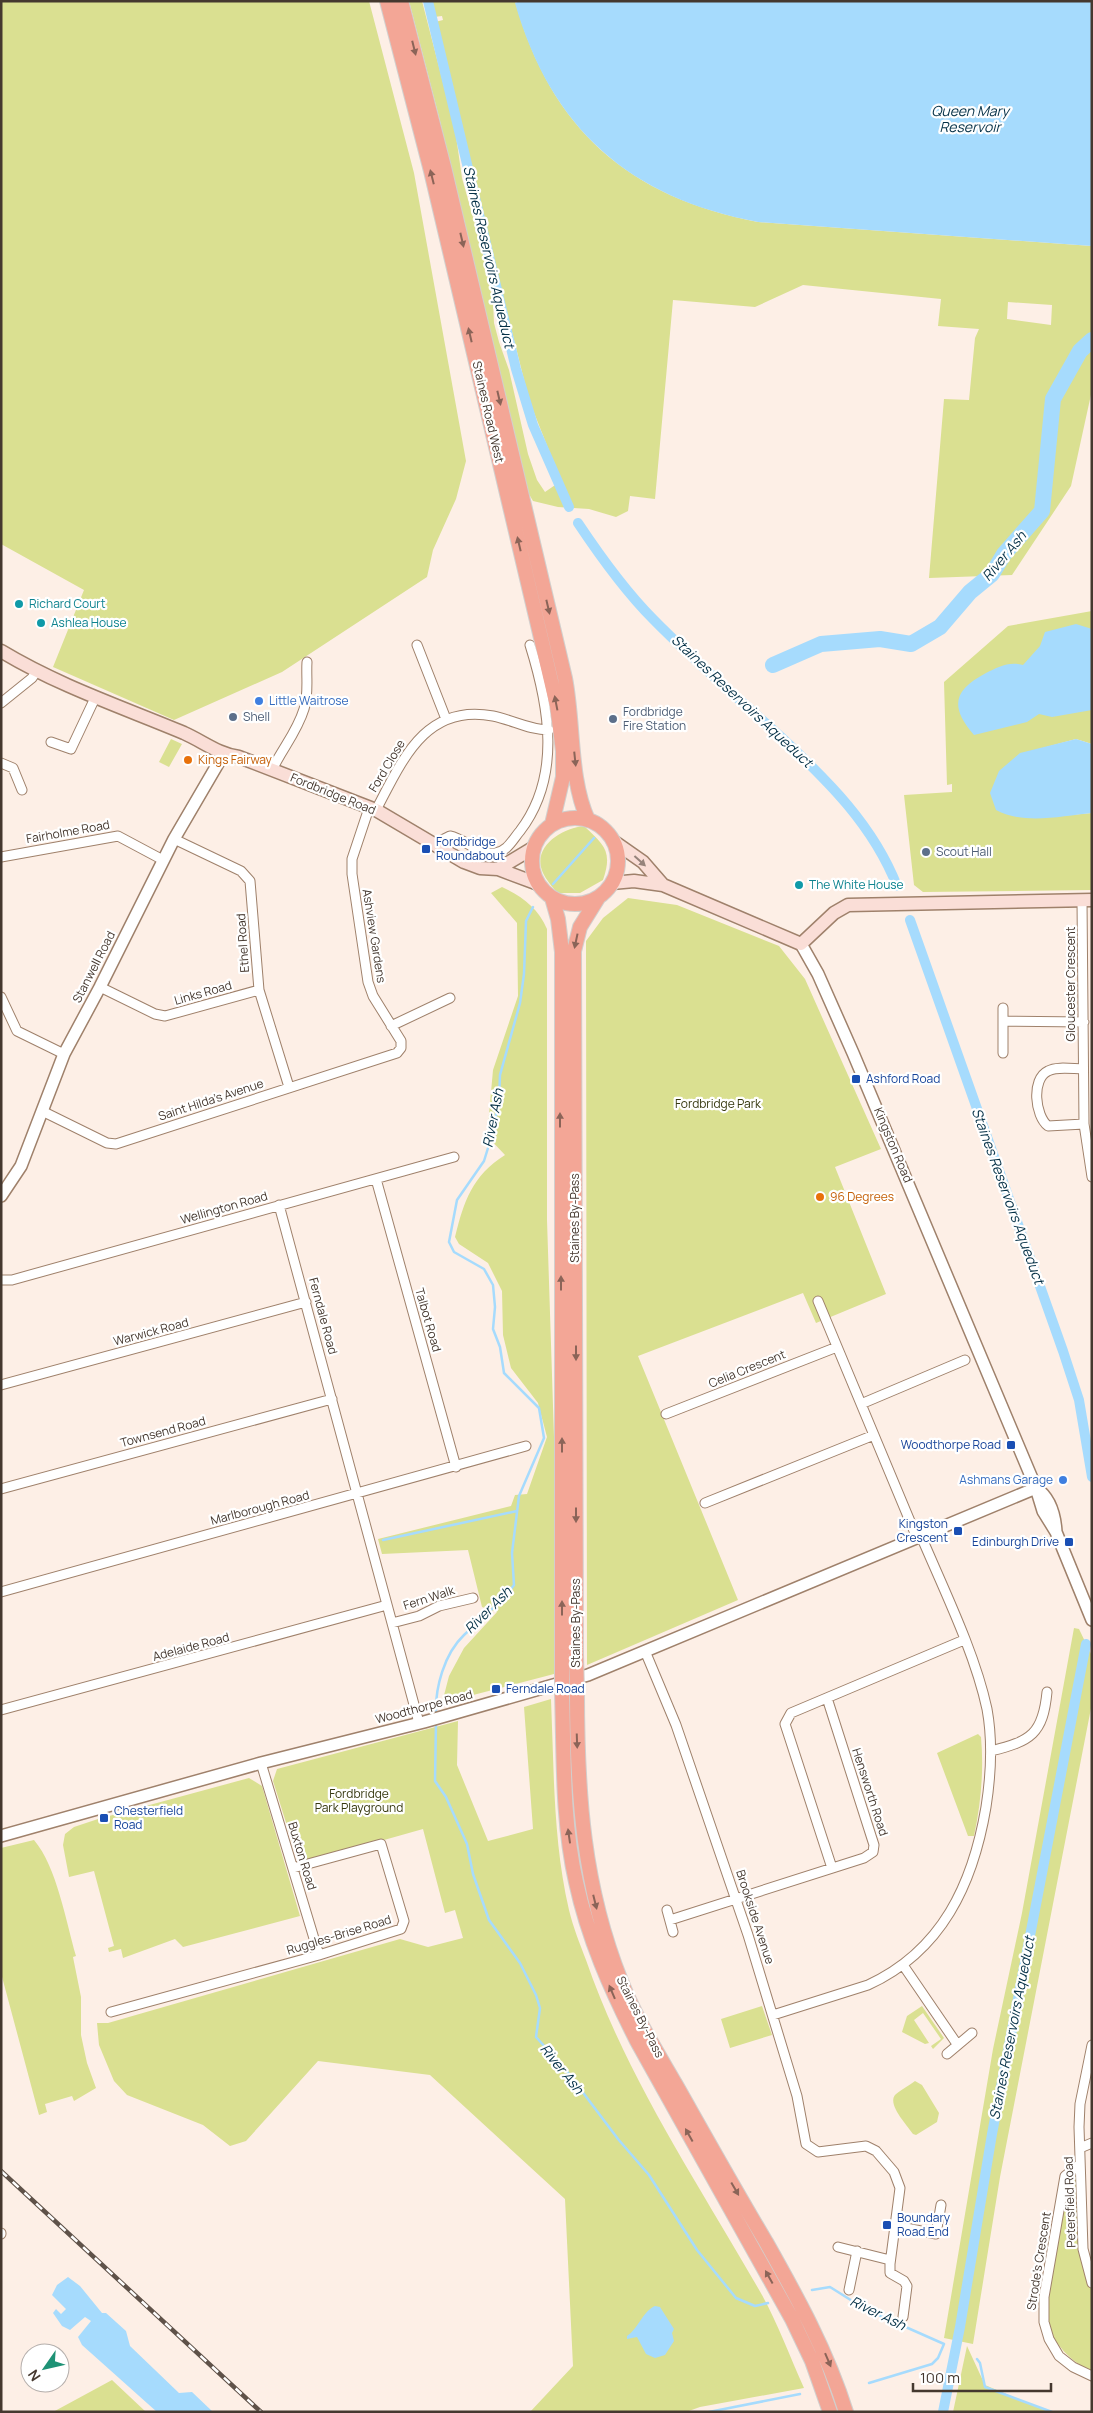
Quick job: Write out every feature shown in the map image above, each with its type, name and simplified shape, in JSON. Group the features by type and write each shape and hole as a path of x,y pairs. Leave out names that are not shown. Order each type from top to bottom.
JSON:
{"highway":[{"name":"Staines Road West","path":"387,1 433,180 557,706 563,751 563,777 552,824"},
{"name":"Staines Road West","path":"402,1 444,167 566,682 571,711 579,799 588,820"},
{"path":"571,818 588,820 604,830 613,841 618,859 617,870 612,884 598,898 585,903 558,902 538,884 532,870 533,848 538,838 552,824 571,818"},
{"name":"Staines By-Pass","path":"552,898 558,919 562,952 569,1655 577,1692 578,1789 586,1862 599,1918 622,1983 649,2037 807,2316 833,2372 846,2412"},
{"name":"Staines By-Pass","path":"598,898 580,927 574,951 569,1655 562,1693 568,1829 575,1881 599,1959 617,2003 792,2320 812,2361 830,2412"}],"main road":[{"name":"Fordbridge Road","path":"1,651 36,672 187,735 223,755 240,757 372,809 464,862 480,868 498,869 538,884"},
{"path":"613,841 643,862 663,885"},
{"path":"498,869 533,848"},
{"path":"612,884 634,881 663,885 801,944 834,912 848,905 1087,900"}],"street":[{"path":"417,645 446,719"},
{"path":"439,847 444,839 450,836 486,853 497,853 506,848 532,813 546,772 549,730 541,683 530,645"},
{"path":"272,770 280,753 292,739 305,707 304,668"},
{"path":"1,703 32,678 36,672"},
{"path":"51,742 75,751 95,698"},
{"name":"Ford Close","path":"372,809 403,758 421,735 446,719 468,715 493,716 534,730 549,730"},
{"name":"Stanwell Road","path":"3,1190 21,1166 64,1054 100,988 174,839 223,755"},
{"path":"1,763 13,768 22,790"},
{"name":"Ashview Gardens","path":"372,809 352,859 352,874 368,982 373,996 401,1041 401,1048 397,1053 390,1056"},
{"name":"Fairholme Road","path":"1,857 118,836 163,860"},
{"name":"Ethel Road","path":"174,839 241,871 250,881 259,990 289,1088"},
{"name":"Gloucester Crescent","path":"1087,900 1083,1069 1088,1096 1084,1124 1092,1177"},
{"name":"Kingston Road","path":"801,944 818,974 853,1052 1036,1488 1043,1511 1056,1532 1092,1620"},
{"name":"Links Road","path":"100,988 155,1014 165,1016 259,990"},
{"path":"1,997 17,1031 64,1054"},
{"path":"391,1026 450,998"},
{"path":"1002,1008 1003,1053"},
{"path":"1003,1021 1084,1022"},
{"name":"Saint Hilda's Avenue","path":"42,1111 107,1143 116,1144 390,1056"},
{"path":"1083,1069 1052,1070 1041,1076 1038,1082 1039,1114 1048,1126 1084,1124"},
{"name":"Wellington Road","path":"1,1280 12,1280 454,1157"},
{"name":"Talbot Road","path":"376,1179 456,1467"},
{"name":"Ferndale Road","path":"279,1206 392,1623 430,1720"},
{"path":"774,2015 868,1985 903,1965 927,1943 944,1923 972,1867 979,1846 991,1770 991,1750 984,1698 964,1640 874,1435 818,1301"},
{"name":"Warwick Road","path":"1,1385 306,1302"},
{"name":"Celia Crescent","path":"666,1414 837,1347"},
{"path":"861,1404 965,1360"},
{"name":"Townsend Road","path":"1,1489 332,1399"},
{"path":"705,1503 874,1435"},
{"name":"Marlborough Road","path":"1,1592 526,1446"},
{"name":"Woodthorpe Road","path":"1,1836 261,1763 430,1720 588,1675 1036,1488"},
{"name":"Fern Walk","path":"392,1623 418,1616 439,1606 473,1598"},
{"name":"Adelaide Road","path":"1,1710 387,1605"},
{"path":"832,1868 786,1724 791,1713 964,1640"},
{"name":"Brookside Avenue","path":"644,1651 676,1725 737,1899 774,2015 796,2096 806,2144 818,2152 866,2146 876,2151 894,2172 900,2188 896,2226"},
{"path":"991,1750 1020,1742 1032,1735 1045,1715 1047,1692"},
{"name":"Hensworth Road","path":"670,1920 869,1856 873,1852 874,1845 827,1698"},
{"name":"Buxton Road","path":"261,1763 319,1955"},
{"name":"Ruggles-Brise Road","path":"111,2012 319,1955 401,1929 404,1921 381,1844 293,1868"},
{"path":"667,1910 674,1932"},
{"path":"903,1965 957,2044"},
{"path":"947,2054 972,2033"},
{"name":"Petersfield Road","path":"1092,2045 1080,2104 1083,2249 1092,2283"},
{"path":"1080,2148 1092,2144"},
{"name":"Strode's Crescent","path":"1080,2164 1065,2176 1044,2297 1044,2322 1049,2339 1059,2356 1073,2367 1092,2376"},
{"path":"903,2317 907,2286 904,2281 890,2273 890,2260 896,2226 936,2234 941,2205"},
{"path":"838,2247 890,2260"},
{"path":"849,2290 857,2251"}],"green space":[{"path":"1,1 369,1 414,173 466,461 456,499 433,550 427,577 282,672 174,720 53,667 84,590 1,544"},
{"path":"409,1 422,1 455,129 462,178 481,246 493,302 494,323 509,370 528,454 537,480 545,492 561,481 529,400 435,22 443,20 442,16 434,17 431,1 515,1 530,46 550,86 573,121 601,150 633,175 670,195 712,211 758,222 1092,246 1092,390 1071,486 1012,575 929,578 944,399 969,400 975,338 979,329 938,326 941,299 803,285 755,307 673,300 655,499 630,496 628,511 616,517 589,509 558,507 533,501 526,489 440,121","holes":["1008,302 1052,305 1051,325 1007,319"]},
{"path":"1092,611 1092,744 1076,739 1043,748 1048,817 1092,813 1092,890 923,892 914,885 904,795 952,792 952,784 947,785 944,682 1008,626"},
{"path":"171,739 182,744 169,767 159,762"},
{"path":"584,826 597,838 605,849 607,862 603,880 580,893 557,893 543,873 540,864 541,855 545,847 558,835"},
{"path":"502,887 529,904 539,915 547,929 547,1220 554,1437 554,1674 442,1703 449,1676 464,1648 497,1612 482,1607 468,1550 382,1554 378,1539 511,1506 515,1495 527,1494 547,1437 538,1403 511,1368 503,1335 502,1291 488,1263 459,1244 455,1237 471,1190 485,1172 505,1155 487,1136 493,1070 518,996 517,923 491,893"},
{"name":"Fordbridge Park","path":"628,898 677,905 779,946 805,979 881,1149 835,1167 886,1294 816,1323 803,1293 638,1356 738,1600 587,1665 586,941 603,918"},
{"path":"1074,1628 1079,1629 1092,1656 1092,1703 1000,2177 973,2344 944,2338 993,2049 1022,1913"},
{"name":"Fordbridge Park Playground","path":"551,1699 557,1832 564,1884 572,1923 603,2004 643,2090 768,2306 804,2388 700,2407 686,2412 530,2412 573,2366 565,2199 430,2075 318,2061 246,2141 230,2146 203,2125 127,2095 114,2081 99,2045 97,2023 108,2023 400,1939 428,1947 463,1938 455,1910 445,1913 423,1829 299,1864 273,1781 277,1769 458,1721 457,1765 488,1841 533,1829 524,1707"},
{"path":"978,1734 981,1737 982,1749 980,1799 974,1836 968,1836 937,1753"},
{"path":"249,1778 262,1786 300,1916 183,1947 175,1939 123,1958 121,1949 109,1952 108,1948 114,1946 94,1871 69,1877 63,1845 65,1834 74,1827 98,1819"},
{"path":"34,1840 42,1851 55,1880 76,1956 73,1957 81,1997 81,2035 87,2063 96,2088 74,2101 72,2096 45,2104 47,2112 39,2115 1,1973 1,1848"},
{"path":"762,2006 772,2035 730,2048 721,2019"},
{"path":"922,2006 944,2038 933,2049 931,2046 941,2039 923,2013 914,2020 929,2043 925,2044 902,2032 907,2016"},
{"path":"915,2081 922,2085 939,2113 937,2122 916,2135 913,2134 899,2115 893,2099 897,2093"},
{"path":"1080,2164 1083,2249 1092,2283 1092,2372 1076,2362 1064,2351 1044,2322 1065,2176"},
{"path":"967,2346 985,2385 1049,2412 953,2412"},
{"path":"112,2380 146,2412 53,2412"}],"water":[{"name":"Queen Mary Reservoir","path":"520,1 1092,1 1092,246 758,222 712,211 671,195 634,175 602,151 574,121 550,87 531,48 515,3"},
{"path":"1076,624 1092,629 1092,710 1052,717 1039,714 1027,722 974,735 966,725 958,707 962,692 967,686 975,679 999,667 1008,664 1023,665 1040,646 1045,632"},
{"path":"1076,739 1092,744 1092,813 1030,818 1007,815 996,810 990,793 999,771 1020,753"},
{"path":"68,2277 80,2286 102,2313 106,2313 126,2331 130,2346 179,2393 192,2392 213,2412 157,2412 82,2345 78,2337 91,2321 85,2317 70,2330 62,2326 53,2313 56,2309 61,2314 66,2309 52,2295 57,2285"},
{"path":"655,2306 660,2307 674,2329 672,2333 674,2341 665,2355 655,2358 646,2354 637,2337 627,2339 627,2336 647,2312"}],"waterway":[{"name":"Staines Reservoirs Aqueduct","path":"428,1 516,369 533,425 569,507"},
{"name":"River Ash","path":"773,665 821,644 880,639 911,644 940,627 970,592 992,574 1004,554 1042,511 1053,399 1080,351 1092,340"},
{"name":"Staines Reservoirs Aqueduct","path":"578,523 613,572 642,608 716,679 781,737 848,805 875,843 897,886"},
{"name":"River Ash","path":"553,884 594,838"},
{"name":"River Ash","path":"436,1714 439,1683 451,1652 464,1635 497,1605 514,1585 512,1553 519,1496 544,1438 539,1408 504,1373 500,1347 493,1329 495,1307 493,1285 484,1269 454,1252 449,1242 457,1200 484,1161 492,1135 499,1100 500,1075 520,1003 524,974 526,921 533,907"},
{"name":"Staines Reservoirs Aqueduct","path":"910,920 1063,1351 1079,1400 1092,1477"},
{"path":"383,1540 517,1511"},
{"name":"Staines Reservoirs Aqueduct","path":"943,2412 960,2327 992,2134 1086,1644"},
{"name":"River Ash","path":"436,1722 435,1781 446,1797 467,1844 473,1874 489,1920 520,1963 536,1995 540,2008 536,2037 566,2070 618,2139 649,2175 697,2250 736,2298 755,2306 768,2303"},
{"name":"River Ash","path":"812,2290 830,2287 865,2309 944,2344"},
{"path":"869,2383 932,2364 938,2358 944,2344"},
{"name":"River Ash","path":"977,2359 980,2363 985,2387 1052,2412"},
{"path":"709,2412 800,2394"}],"railway":[{"path":"1,2171 261,2412"}],"place":[{"name":"Richard Court","path":"19,604"},
{"name":"Ashlea House","path":"41,623"},
{"name":"Little Waitrose","path":"259,701"},
{"name":"Shell","path":"233,717"},
{"name":"Fordbridge Fire Station","path":"613,719"},
{"name":"Kings Fairway","path":"188,760"},
{"name":"Fordbridge Roundabout","path":"426,849"},
{"name":"Scout Hall","path":"926,852"},
{"name":"The White House","path":"799,885"},
{"name":"Ashford Road","path":"856,1079"},
{"name":"96 Degrees","path":"820,1197"},
{"name":"Woodthorpe Road","path":"1011,1445"},
{"name":"Ashmans Garage","path":"1063,1480"},
{"name":"Kingston Crescent","path":"958,1531"},
{"name":"Edinburgh Drive","path":"1069,1542"},
{"name":"Ferndale Road","path":"496,1689"},
{"name":"Chesterfield Road","path":"104,1818"},
{"name":"Boundary Road End","path":"887,2225"}]}
